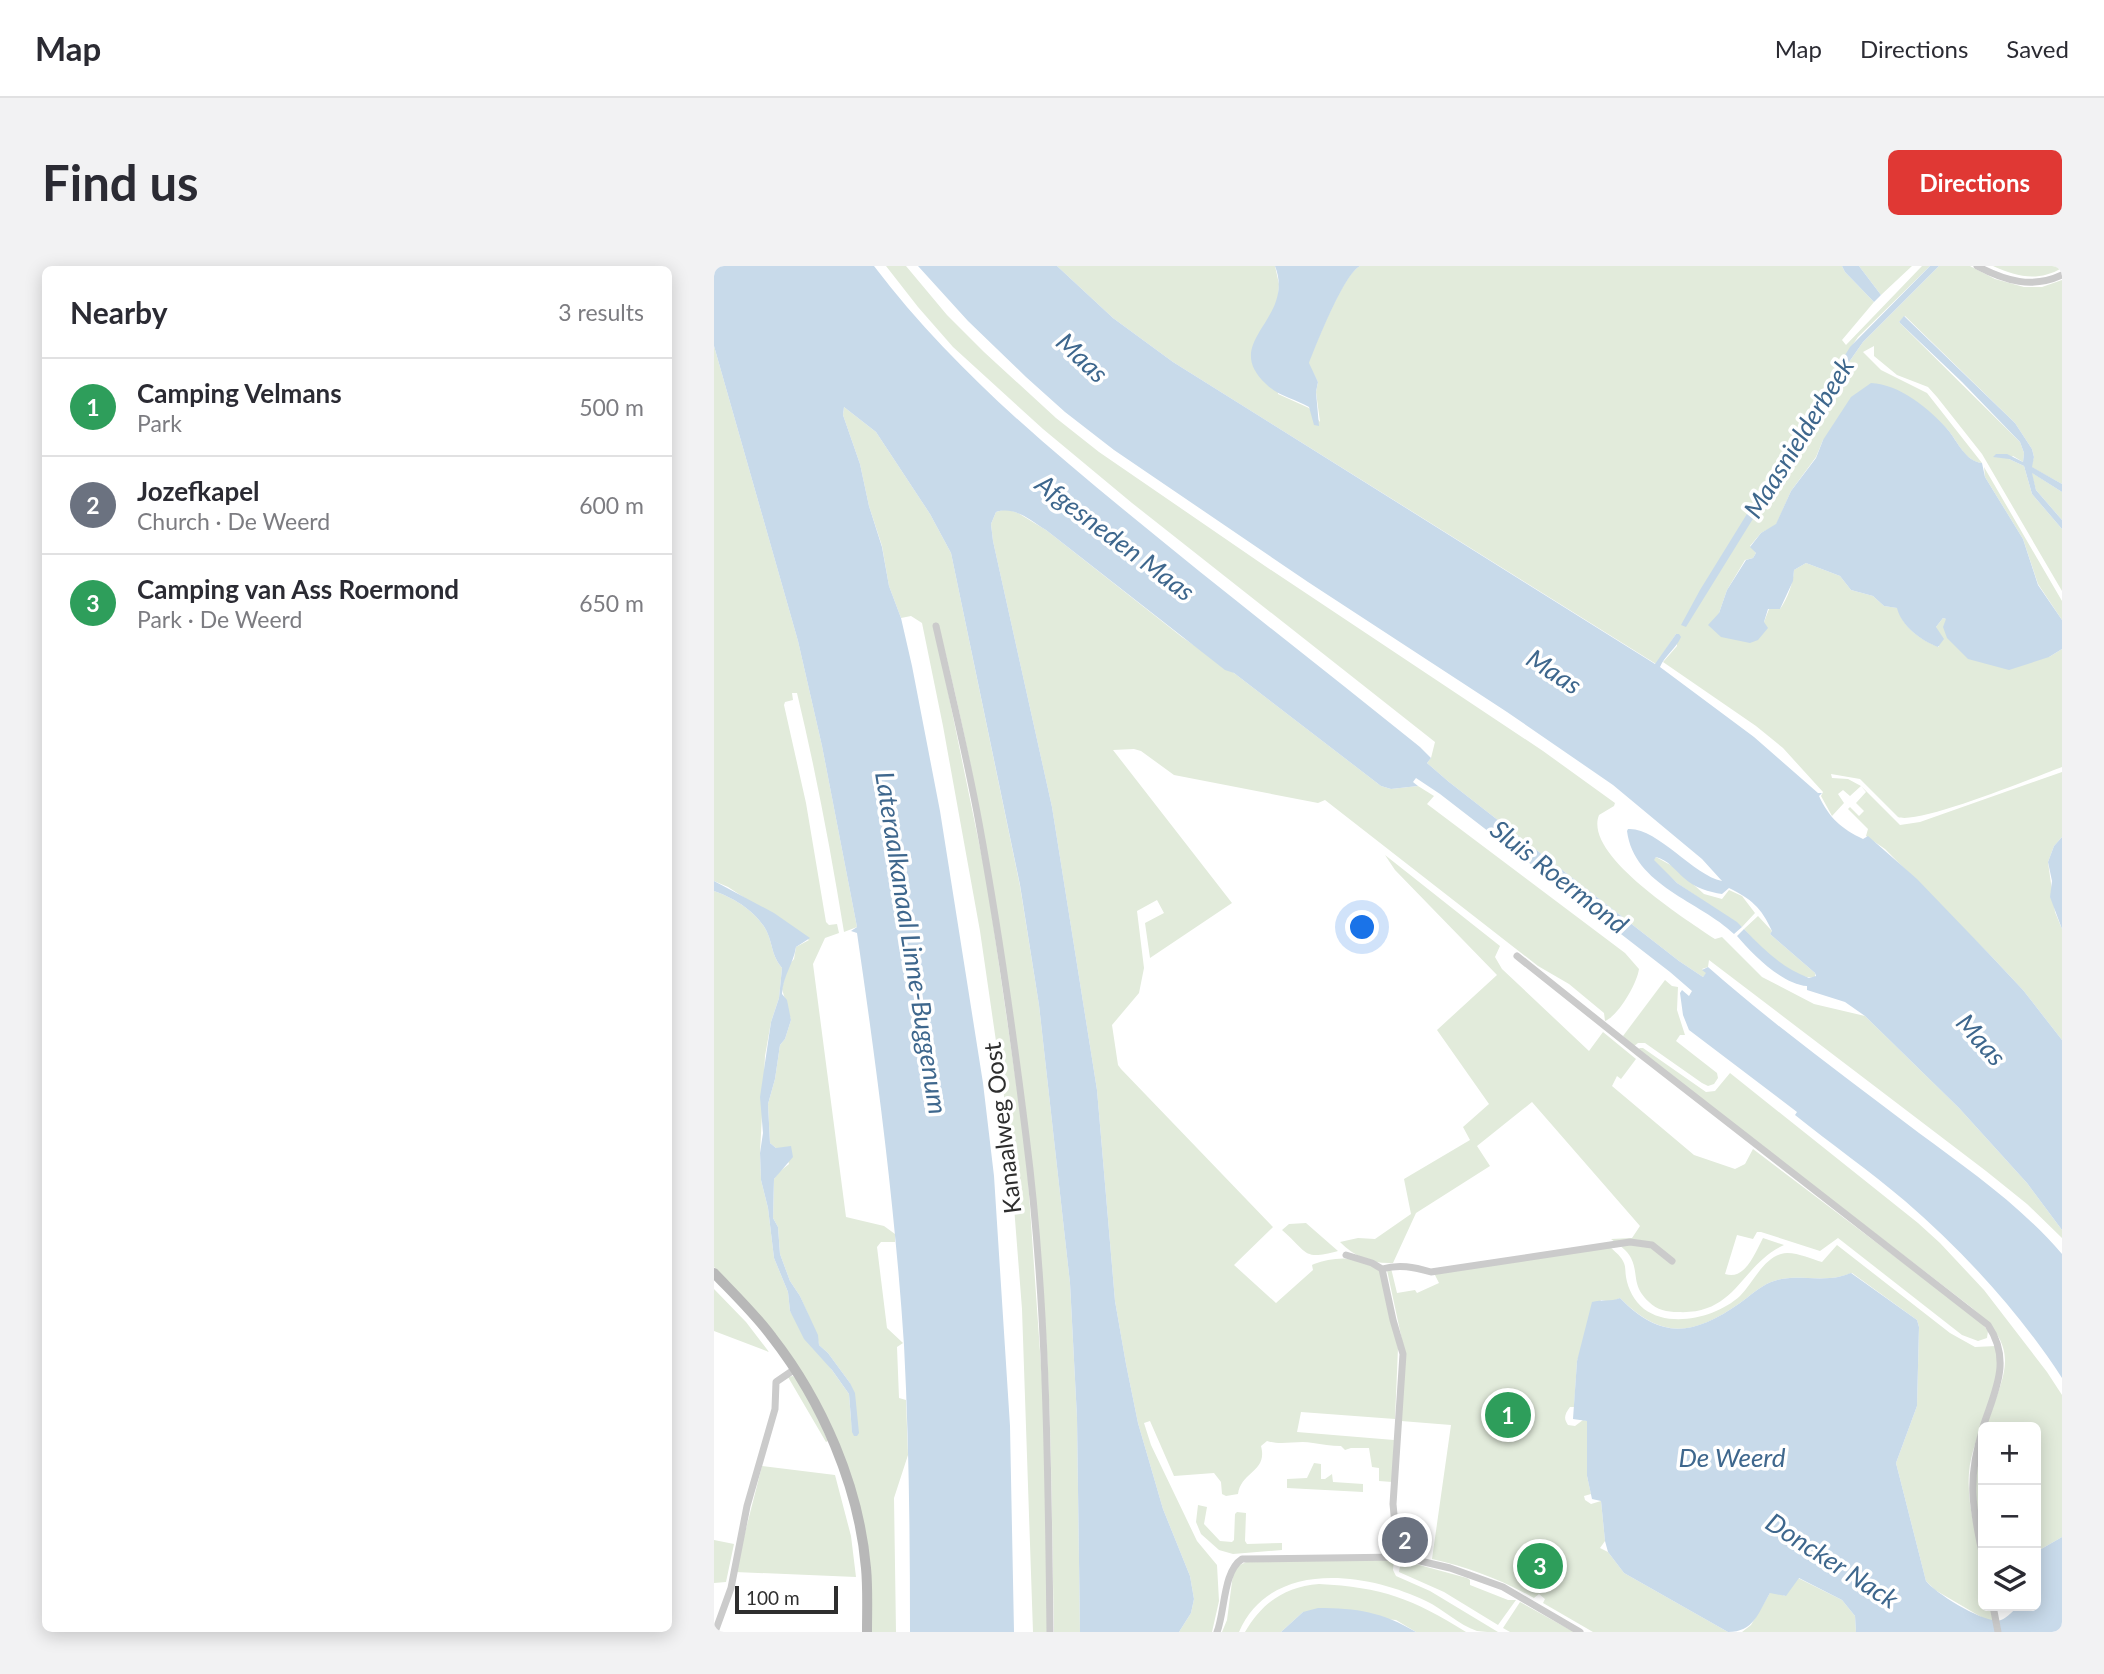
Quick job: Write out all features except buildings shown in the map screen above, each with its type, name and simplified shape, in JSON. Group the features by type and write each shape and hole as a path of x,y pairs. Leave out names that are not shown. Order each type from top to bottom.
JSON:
{"main road":[{"path":"714,1273 765,1328 795,1369 830,1435 841,1462 857,1518 866,1566 867,1632"}],"street":[{"path":"1977,266 1999,276 2033,284 2062,275"},
{"name":"Kanaalweg Oost","path":"936,626 979,820 1027,1138 1047,1408 1050,1632"},
{"path":"1517,956 1631,1048 1988,1325 1997,1338 2002,1362 2000,1377 1985,1422"},
{"path":"1382,1269 1395,1265 1431,1272 1630,1242 1652,1245 1672,1261"},
{"path":"1346,1255 1382,1269 1403,1354 1393,1504 1398,1556"},
{"path":"715,1632 732,1588 747,1506 775,1409 776,1382 795,1369"},
{"path":"1978,1447 1972,1471 1972,1499 1981,1548"},
{"path":"1217,1632 1222,1620 1231,1570 1242,1559 1398,1556 1489,1581 1522,1597 1580,1632"},
{"path":"1994,1611 1998,1632"}],"green space":[{"path":"886,266 906,266 947,315 984,352 1056,418 1099,452 1543,751 1615,803 1599,815 1598,831 1606,848 1621,867 1682,917 1715,939 1722,937 1762,977 1814,1004 1865,1016 1959,1108 2027,1183 2062,1230 2062,1238 2027,1204 1986,1171 1709,960 1708,967 1702,969 1707,973 1703,977 1449,782 1427,763 1435,742 1132,503 1043,429 953,347"},
{"path":"1057,266 1275,266 1279,284 1278,300 1272,313 1278,394 1309,408 1320,422 1316,392 1318,382 1308,363 1338,295 1360,266 1842,266 1874,302 1842,340 1846,345 1922,266 1930,266 1858,337 1821,393 1824,404 1830,400 1849,362 1863,342 1939,266 1970,266 1995,279 2024,287 2042,287 2062,280 2062,484 2031,467 2034,457 2032,449 2015,423 1905,316 1899,322 2020,442 2024,453 2023,462 2013,456 2009,459 2024,466 2032,494 2062,529 2062,591 1982,454 1928,387 1897,375 1874,356 1874,346 1863,352 1881,370 1927,393 1982,463 1970,459 1947,429 1918,403 1823,440 1816,457 1791,491 1776,525 1761,533 1750,546 1756,553 1753,558 1745,560 1727,590 1719,613 1764,622 1769,609 1780,609 1783,605 1790,590 1794,570 1806,563 1840,576 1851,590 1873,596 1884,606 1898,608 1903,621 1913,632 1939,647 1936,627 1943,618 2049,657 2062,649 2062,767 1952,807 1910,818 1898,817 1860,779 1831,774 1832,778 1848,779 1861,786 1850,796 1843,790 1838,794 1844,803 1832,816 1821,796 1823,792 1783,748 1756,726 1663,662 1677,646 1676,634 1656,664 1173,362 1113,318"},
{"path":"1859,266 1912,266 1881,295"},
{"path":"1993,266 2062,268 2044,275 2028,276"},
{"path":"714,346 798,641 822,746 857,927 844,932 811,752 797,693 792,693 793,700 785,702 784,705 806,803 826,922 829,925 837,924 839,933 825,938 813,964 846,1217 884,1226 895,1234 895,1242 881,1242 877,1247 887,1328 903,1343 897,1347 899,1398 906,1400 908,1455 894,1498 896,1632 871,1632 870,1569 827,1418 791,1357 714,1267 714,891 739,903 754,915 765,929 782,968 779,998 771,1022 765,1056 761,1180 768,1208 774,1258 788,1292 790,1311 849,1394 852,1432 850,1383 819,1345 817,1335 800,1296 790,1281 780,1254 778,1227 773,1218 774,1179 789,1164 784,1148 776,1148 770,1143 768,1104 780,1045 785,1039 791,1020 782,989 787,967 794,959 796,947 809,940 728,887 714,881"},
{"path":"844,407 876,432 930,514 951,553 1020,886 1039,1005 1070,1283 1077,1418 1080,1632 1054,1632 1049,1405 1038,1226 1015,1031 978,803 949,668 938,624 934,624 987,882 1026,1151 1045,1423 1048,1632 1033,1632 1022,1309 1007,1117 980,931 922,623 911,616 901,618 889,586 882,546 869,506 860,464 843,415"},
{"path":"1984,467 2062,601 2062,620 2038,584 2023,539 1985,477"},
{"path":"2031,472 2062,492 2062,520 2036,490"},
{"path":"1006,509 1046,530 1182,637 1234,673 1381,786 1391,789 1418,786 1434,796 1427,804 1625,953 1639,969 1626,999 1616,1013 1605,1021 1604,1013 1569,984 1538,966 1325,800 1318,803 1174,775 1141,751 1113,750 1232,903 1150,958 1145,923 1164,913 1157,900 1137,911 1144,968 1139,993 1112,1025 1118,1065 1273,1227 1234,1265 1276,1303 1313,1270 1314,1264 1331,1259 1349,1259 1374,1267 1381,1273 1398,1348 1395,1419 1301,1412 1297,1432 1394,1440 1392,1482 1379,1481 1379,1468 1372,1467 1369,1448 1345,1450 1341,1446 1307,1442 1267,1441 1261,1446 1262,1455 1258,1467 1244,1480 1238,1494 1226,1496 1222,1494 1221,1482 1214,1473 1174,1476 1150,1421 1144,1423 1151,1445 1197,1541 1217,1565 1219,1601 1212,1632 1179,1632 1191,1613 1194,1599 1190,1576 1163,1509 1138,1423 1126,1364 1115,1301 1097,1090 1052,807 993,541 991,524 996,512"},
{"path":"2062,772 2062,837 2054,846 2048,862 2055,912 2062,929 2062,1040 2023,990 1993,958 1885,849 1866,836 1868,829 1848,809 1850,807 1859,816 1864,811 1856,803 1866,792 1861,786 1900,825 1920,822"},
{"path":"1385,855 1500,946 1495,957 1502,969 1589,1051 1603,1032 1636,1059 1621,1079 1617,1076 1612,1086 1694,1155 1735,1169 1745,1164 1753,1149 1980,1321 1988,1331 1987,1338 1978,1341 1962,1335 1838,1238 1820,1251 1761,1232 1757,1232 1753,1239 1737,1235 1725,1274 1732,1275 1744,1270 1763,1238 1784,1245 1770,1253 1737,1287 1713,1305 1698,1311 1678,1312 1655,1307 1640,1290 1629,1255 1611,1239 1632,1238 1640,1226 1532,1102 1477,1146 1490,1166 1416,1213 1393,1263 1371,1261 1346,1247 1340,1242 1358,1238 1375,1239 1411,1214 1404,1179 1470,1140 1463,1127 1489,1104 1437,1030 1497,975 1395,870"},
{"path":"1656,857 1674,867 1704,894 1722,899 1729,890 1742,896 1755,913 1742,927 1677,883 1655,863 1653,860"},
{"path":"1758,916 1772,931 1770,934 1815,973 1815,977 1806,977 1787,968 1750,936 1744,929"},
{"path":"1665,980 1678,987 1677,1010 1685,1035 1680,1035 1676,1041 1717,1073 1718,1078 1714,1084 1708,1086 1702,1083 1645,1043 1638,1043 1633,1047 1623,1036"},
{"path":"1643,1048 1706,1092 1715,1091 1730,1073 1918,1223 1984,1290 2062,1395 2062,1537 2041,1549 2041,1422 1988,1422 2004,1374 2005,1360 2003,1347 1985,1319 1637,1050"},
{"path":"1306,1223 1338,1251 1311,1255 1282,1230 1289,1224"},
{"path":"1608,1245 1623,1261 1630,1290 1640,1306 1655,1315 1680,1319 1707,1315 1730,1303 1740,1296 1763,1266 1781,1254 1802,1255 1822,1262 1837,1245 1950,1333 1975,1347 1996,1346 1996,1376 1982,1422 1978,1422 1978,1435 1969,1472 1971,1510 1978,1545 1978,1611 1991,1611 1993,1621 1988,1621 1935,1590 1926,1581 1896,1463 1917,1406 1919,1327 1917,1320 1852,1273 1833,1278 1793,1278 1771,1282 1723,1314 1692,1327 1678,1329 1650,1321 1620,1298 1611,1302 1601,1300 1577,1361 1574,1407 1570,1407 1565,1418 1568,1425 1575,1426 1583,1420 1587,1421 1587,1476 1591,1494 1584,1496 1591,1504 1601,1501 1605,1541 1600,1548 1608,1552 1624,1573 1728,1632 1593,1632 1543,1603 1545,1599 1539,1594 1534,1598 1484,1575 1432,1559 1451,1425 1401,1421 1405,1354 1387,1270 1391,1268 1397,1293 1415,1290 1417,1293 1439,1283 1434,1273"},
{"path":"714,1289 746,1322 769,1352 714,1331"},
{"path":"793,1376 808,1397 828,1441 826,1442 788,1377"},
{"path":"1314,1463 1321,1464 1321,1479 1332,1474 1333,1482 1363,1484 1363,1492 1287,1488 1287,1479 1307,1478"},
{"path":"762,1466 835,1475 851,1536 856,1577 735,1572"},
{"path":"1978,1466 1978,1514 1976,1490"},
{"path":"1198,1505 1207,1507 1204,1524 1220,1541 1234,1540 1235,1514 1246,1513 1247,1544 1282,1543 1282,1550 1233,1554 1219,1550 1201,1534 1196,1522"},
{"path":"714,1540 734,1544 726,1582 714,1583"},
{"path":"1394,1559 1393,1570 1396,1576 1430,1591 1498,1632 1470,1628 1432,1604 1376,1583 1322,1578 1296,1582 1273,1592 1254,1609 1239,1632 1222,1632 1227,1620 1233,1574 1238,1566 1246,1562"},
{"path":"1401,1560 1467,1578 1470,1585 1508,1600 1516,1600 1498,1625 1444,1592 1399,1572"},
{"path":"1798,1578 1842,1600 1855,1616 1856,1632 1742,1632 1751,1625 1770,1593 1776,1592 1785,1596"},
{"path":"1319,1584 1361,1588 1396,1597 1430,1611 1466,1632 1416,1632 1396,1620 1303,1612 1281,1632 1245,1632 1275,1598 1295,1589"},
{"path":"1520,1602 1574,1632 1510,1632 1503,1628"}],"water":[{"path":"714,266 874,266 932,335 994,398 1094,485 1420,747 1431,758 1427,763 1449,782 1679,961 1703,977 1706,973 1702,970 1708,967 1812,1052 1994,1189 2062,1254 2062,1378 2009,1307 1970,1262 1927,1221 1795,1115 1797,1112 1689,1030 1683,1015 1680,993 1682,990 1689,996 1692,991 1670,972 1440,794 1416,778 1413,782 1418,786 1391,789 1381,786 1234,673 1225,670 1046,530 1016,512 996,512 991,524 993,541 1052,807 1097,1090 1115,1301 1126,1364 1138,1423 1163,1509 1190,1576 1194,1599 1191,1613 1179,1632 1080,1632 1077,1418 1070,1283 1039,1005 1020,885 951,553 930,514 876,432 844,407 843,415 860,464 882,547 889,586 901,618 940,811 983,1083 994,1176 1010,1426 1014,1632 910,1632 904,1345 872,1036 857,933 851,931 857,927 822,746 798,641 714,346"},
{"name":"Maas","path":"918,266 1057,266 1113,318 1173,362 1655,664 1676,634 1679,634 1679,641 1660,667 1754,737 1818,793 1822,793 1819,796 1823,804 1842,827 1863,839 1868,836 1917,879 2023,990 2062,1040 2062,1230 2027,1183 1959,1108 1865,1016 1845,1002 1807,990 1807,986 1788,980 1759,959 1743,943 1737,936 1744,929 1781,963 1809,978 1816,976 1770,934 1772,931 1768,923 1755,905 1729,888 1722,894 1697,887 1668,863 1656,857 1654,860 1677,883 1737,922 1742,927 1734,934 1655,879 1642,866 1632,850 1627,831 1639,830 1651,835 1699,870 1722,881 1702,859 1613,785 1114,450 1026,377 968,321"},
{"path":"1275,266 1360,266 1339,295 1309,363 1318,382 1316,392 1319,426 1314,425 1309,407 1271,388 1254,369 1251,355 1254,342 1276,301 1279,285"},
{"path":"1842,266 1859,266 1881,295 1874,302"},
{"name":"Maasnielderbeek","path":"1930,266 1939,266 1863,342 1849,362 1838,387 1824,404 1686,627 1681,625 1850,347"},
{"path":"1904,316 2015,423 2032,449 2032,467 2062,484 2062,492 2032,473 2036,490 2062,520 2062,529 2032,494 2024,466 2009,459 1993,457 1996,454 2007,454 2023,462 2024,453 2020,442 1899,322"},
{"path":"1871,383 1892,388 1923,406 1941,422 1966,455 1982,463 1985,477 2023,539 2038,585 2062,620 2062,649 2049,657 2009,670 1968,659 1947,638 1943,627 1946,619 1943,618 1936,627 1944,639 1938,647 1913,632 1899,615 1897,608 1884,606 1873,596 1851,590 1840,576 1806,563 1794,570 1793,581 1780,609 1768,609 1764,622 1768,628 1758,640 1750,643 1721,637 1708,625 1719,613 1727,590 1746,560 1753,558 1756,553 1750,547 1761,533 1776,524 1791,491 1816,458 1823,440 1851,397"},
{"path":"2062,837 2062,929 2050,897 2052,881 2048,862 2054,846"},
{"path":"714,881 774,913 810,938 796,947 782,994 787,1000 791,1020 785,1039 780,1045 768,1104 770,1143 776,1148 791,1146 793,1157 774,1179 773,1218 778,1227 780,1254 790,1281 818,1335 819,1345 828,1353 855,1393 859,1433 857,1436 852,1432 849,1394 804,1339 790,1311 788,1292 774,1258 768,1208 761,1180 760,1153 763,1133 760,1097 782,968 760,922 739,903 714,891"},
{"name":"De Weerd","path":"1851,1273 1917,1320 1919,1327 1917,1406 1896,1463 1926,1581 1950,1600 1984,1618 2001,1620 2013,1611 2041,1611 2041,1549 2062,1537 2062,1632 1856,1632 1855,1616 1842,1600 1799,1578 1786,1596 1770,1593 1750,1625 1728,1632 1624,1573 1608,1552 1601,1501 1592,1499 1587,1476 1587,1421 1573,1419 1577,1361 1592,1302 1620,1298 1649,1321 1678,1329 1707,1322 1723,1314 1771,1282"},
{"path":"1318,1608 1369,1612 1416,1632 1281,1632 1303,1612"}],"place":[{"name":"Camping Velmans","path":"1508,1415"},
{"name":"Jozefkapel","path":"1405,1540"},
{"name":"Camping van Ass Roermond","path":"1540,1566"}],"water label":[{"name":"Afgesneden Maas","path":"1115,538"},
{"name":"Sluis Roermond","path":"1559,877"},
{"name":"Lateraalkanaal Linne-Buggenum","path":"911,943"},
{"name":"Doncker Nack","path":"1832,1561"}]}
